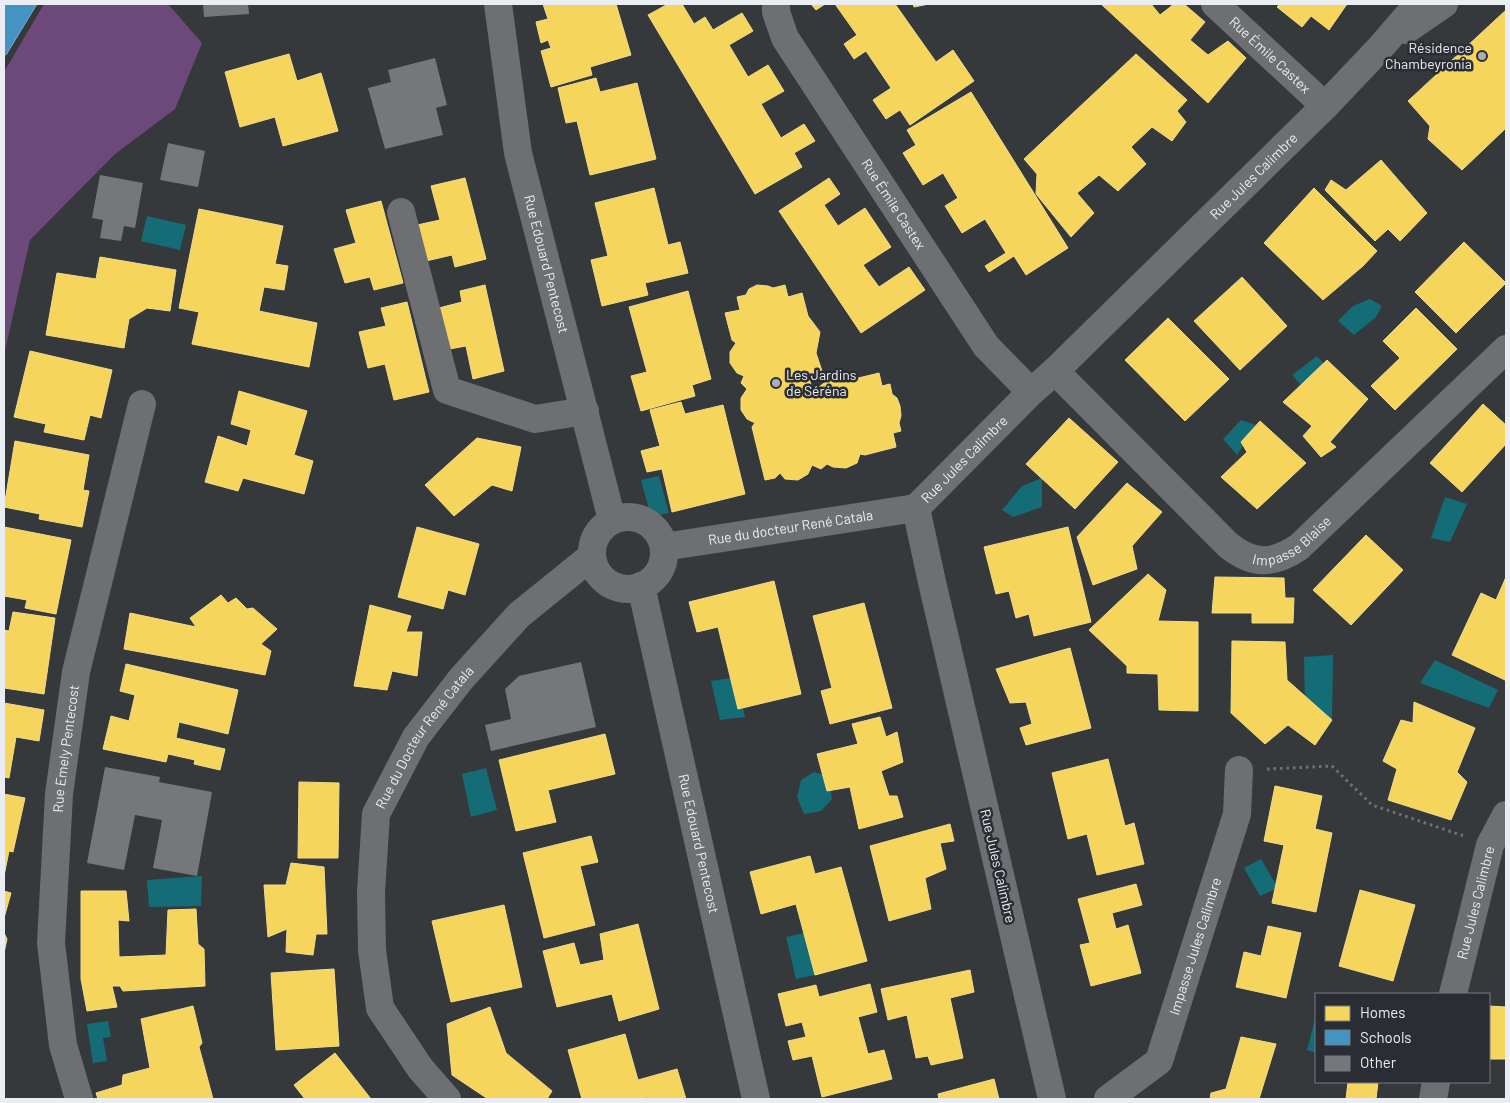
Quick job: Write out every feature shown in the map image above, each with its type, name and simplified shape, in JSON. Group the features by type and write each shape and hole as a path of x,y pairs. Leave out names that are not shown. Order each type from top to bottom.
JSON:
{"street":[{"name":"Rue Edouard Pentecost","path":"498,4 518,153 612,520"},
{"name":"Rue Émile Castex","path":"776,4 776,12 785,38 913,235 986,346 1030,392"},
{"name":"Rue Émile Castex","path":"1215,4 1325,106"},
{"name":"Rue Jules Calimbre","path":"1052,1099 916,508 1030,392 1054,371 1325,106 1380,48 1418,4"},
{"name":"Rue Jules Calimbre","path":"1380,48 1444,4"},
{"path":"401,212 447,390 535,419 585,411"},
{"name":"Impasse Blaise","path":"1054,371 1228,545 1240,555 1256,560 1269,560 1284,557 1298,547 1506,349"},
{"name":"Rue Emely Pentecost","path":"80,1099 63,1045 51,943 60,794 76,672 142,404"},
{"name":"Rue du docteur René Catala","path":"664,547 916,508"},
{"path":"628,516 641,519 649,524 658,534 664,547 663,560 658,572 641,586 626,589 609,583 604,580 594,567 592,547 595,536 602,526 612,520 628,516"},
{"name":"Rue du Docteur René Catala","path":"447,1099 420,1068 380,1008 372,950 371,892 376,814 416,737 460,679 518,616 592,556"},
{"name":"Rue Edouard Pentecost","path":"641,586 756,1099"},
{"name":"Impasse Jules Calimbre","path":"1108,1099 1160,1061 1237,814 1239,770"},
{"name":"Rue Jules Calimbre","path":"1453,993 1490,844 1506,815"},
{"path":"1433,1099 1436,1083"}],"path":[{"path":"1239,770 1332,766 1372,805 1490,844"}],"shaded area":[{"path":"44,4 168,4 202,43 175,109 115,154 30,240 4,355 4,72"}],"water":[{"path":"147,216 186,225 180,250 141,241"},
{"path":"1370,299 1382,306 1376,317 1354,335 1338,321 1353,306"},
{"path":"1317,356 1335,376 1310,395 1292,375"},
{"path":"1241,420 1256,425 1237,455 1223,439"},
{"path":"659,476 669,513 651,517 641,480"},
{"path":"1042,478 1042,507 1013,517 1002,510 1022,486"},
{"path":"1445,497 1467,504 1450,542 1431,538"},
{"path":"1333,655 1332,720 1305,713 1304,657"},
{"path":"1435,660 1498,690 1489,708 1420,683"},
{"path":"736,677 745,717 720,720 711,681"},
{"path":"486,768 497,810 471,817 462,774"},
{"path":"814,772 829,776 832,799 821,811 804,814 797,797 801,780"},
{"path":"1261,859 1278,888 1260,896 1244,868"},
{"path":"202,876 201,906 149,907 147,880"},
{"path":"808,932 820,974 796,979 786,937"},
{"path":"1315,1019 1315,1053 1307,1050"},
{"path":"108,1021 111,1037 103,1038 107,1061 93,1063 87,1024"}],"building: Homes":[{"path":"543,4 616,4 631,55 590,67 592,75 551,87 541,51 551,48 548,40 541,43 536,22 548,19"},
{"path":"668,4 682,4 694,24 705,17 713,30 742,13 753,31 729,45 748,77 768,65 784,91 761,104 781,138 804,124 815,141 794,153 802,167 755,194 648,15"},
{"path":"811,4 825,4 816,10"},
{"path":"835,4 895,4 936,62 953,50 974,81 910,125 900,110 886,119 873,100 891,88 866,51 854,59 844,44 857,35"},
{"path":"913,4 929,4 914,7"},
{"path":"1101,4 1151,4 1160,15 1174,4 1184,4 1205,22 1190,40 1208,55 1228,41 1246,58 1208,103"},
{"path":"1280,4 1347,4 1329,30 1311,16 1302,27 1277,7"},
{"name":"Résidence Chambeyronia","path":"1506,10 1506,128 1462,170 1428,139 1430,126 1408,101"},
{"path":"289,54 297,81 321,73 338,131 283,146 275,117 240,127 225,72"},
{"path":"1136,54 1187,100 1177,111 1186,122 1172,141 1152,127 1131,147 1146,164 1118,191 1099,175 1077,193 1094,213 1071,237 1036,194 1037,174 1024,159"},
{"path":"596,78 600,92 637,83 656,159 590,175 577,121 566,123 558,88"},
{"path":"971,92 1068,248 1026,275 1014,256 989,272 985,266 1006,253 985,219 962,233 945,206 958,198 943,173 923,185 903,153 916,145 907,130"},
{"path":"1381,160 1427,213 1400,241 1388,229 1375,241 1325,190 1331,180 1346,190"},
{"path":"465,178 486,259 455,267 452,255 426,261 417,225 440,220 431,186"},
{"path":"829,178 840,194 824,205 838,226 865,208 891,247 863,265 879,287 909,267 925,290 861,333 779,211"},
{"path":"654,188 668,245 680,242 688,273 645,283 648,295 602,306 591,260 608,256 595,203"},
{"path":"1314,188 1377,251 1363,266 1323,300 1264,243"},
{"path":"381,201 403,283 374,290 370,277 345,283 334,249 356,243 346,210"},
{"path":"199,209 283,226 275,264 288,266 284,290 264,287 259,311 317,323 309,367 192,344 199,312 179,308"},
{"path":"1464,242 1506,283 1456,333 1415,292"},
{"path":"100,257 176,270 170,311 147,308 129,319 124,348 46,335 57,273 96,279"},
{"path":"1242,277 1287,326 1240,370 1194,321"},
{"path":"485,285 504,371 473,379 466,346 444,350 435,309 462,302 460,291"},
{"name":"Les Jardins de Séréna","path":"757,285 773,288 785,285 788,297 802,293 808,316 820,332 816,353 824,377 810,381 812,390 815,390 828,380 842,382 879,373 882,386 890,384 892,394 897,398 900,406 901,416 899,423 901,431 893,433 896,447 865,455 860,454 857,463 846,468 833,467 827,464 821,469 812,465 808,474 798,480 785,479 780,473 775,478 765,480 752,427 755,423 747,419 741,410 741,398 747,389 741,383 744,376 737,373 730,363 730,352 736,343 732,340 725,313 740,310 737,297 746,295 749,289"},
{"path":"688,291 711,379 692,385 695,396 641,411 631,376 647,372 629,307"},
{"path":"407,302 429,392 394,400 385,364 368,368 359,332 386,326 381,308"},
{"path":"1416,308 1457,349 1395,410 1371,386 1400,358 1383,341"},
{"path":"1168,318 1229,379 1185,421 1125,360"},
{"path":"30,351 112,370 101,418 90,415 84,440 44,432 46,424 14,417"},
{"path":"1327,360 1368,399 1330,442 1336,447 1321,457 1303,436 1312,426 1283,402"},
{"path":"239,391 307,411 294,455 313,461 304,494 243,478 238,491 205,482 218,436 247,446 251,430 231,424"},
{"path":"681,402 685,414 723,405 745,494 672,512 662,469 647,472 641,451 660,446 650,410"},
{"path":"1483,404 1506,425 1506,444 1462,492 1430,463"},
{"path":"1069,418 1118,462 1075,509 1026,464"},
{"path":"1260,421 1306,463 1257,509 1221,477 1247,452 1241,442"},
{"path":"477,438 521,447 512,491 492,485 454,516 425,485"},
{"path":"15,441 89,455 83,490 89,491 82,527 39,519 40,514 4,507"},
{"path":"1127,483 1162,512 1132,546 1137,569 1093,585 1077,537"},
{"path":"4,527 71,540 56,614 25,608 27,600 4,596"},
{"path":"417,527 479,544 465,595 448,590 443,609 398,597"},
{"path":"1068,527 1091,622 1034,636 1029,614 1016,618 1009,591 996,594 984,547"},
{"path":"1366,535 1403,570 1351,625 1313,590"},
{"path":"1148,574 1166,590 1158,621 1198,622 1198,711 1159,710 1158,674 1127,673 1127,666 1089,630"},
{"path":"1215,577 1284,578 1285,598 1294,598 1293,623 1252,623 1252,613 1212,613"},
{"path":"1506,577 1505,680 1452,655 1481,593 1496,600"},
{"path":"774,581 801,694 738,709 718,627 697,632 689,602"},
{"path":"221,595 228,603 236,598 247,609 253,608 277,629 261,644 271,651 265,675 124,649 130,613 196,627 190,618"},
{"path":"864,603 892,708 830,724 821,691 832,688 813,616"},
{"path":"370,605 411,616 406,632 422,632 417,676 392,671 387,690 354,686"},
{"path":"13,612 55,618 44,694 4,688 4,630 9,631"},
{"path":"1232,641 1285,642 1287,680 1332,720 1315,745 1288,725 1265,744 1231,713"},
{"path":"1070,648 1091,728 1026,745 1020,728 1032,724 1026,702 1010,703 996,669"},
{"path":"126,664 238,690 228,734 179,722 176,738 225,749 220,770 194,764 195,760 168,754 166,762 103,749 111,716 129,721 135,695 120,691"},
{"path":"1414,702 1475,728 1457,772 1467,782 1451,820 1388,800 1397,769 1383,761 1401,720 1413,723"},
{"path":"4,703 44,710 39,741 16,737 9,778 4,777"},
{"path":"880,717 886,737 897,732 903,762 881,771 889,796 897,796 903,817 859,829 850,787 827,791 817,754 858,744 852,724"},
{"path":"605,734 615,774 548,790 556,822 516,831 499,760"},
{"path":"1108,759 1125,826 1134,823 1144,864 1097,875 1087,834 1068,839 1052,773"},
{"path":"299,782 339,783 338,858 298,858"},
{"path":"1275,786 1322,796 1315,829 1332,833 1316,912 1272,903 1284,845 1264,841"},
{"path":"4,794 25,798 13,852 9,851 4,876"},
{"path":"950,824 954,841 940,843 946,869 925,878 931,909 889,921 870,846"},
{"path":"591,836 598,862 580,866 595,925 544,938 523,853"},
{"path":"810,856 815,874 841,867 867,961 815,975 796,904 761,914 750,872"},
{"path":"291,863 324,867 327,934 316,934 313,955 286,952 287,929 268,937 264,885 286,885"},
{"path":"1136,884 1142,905 1112,913 1116,929 1128,925 1141,973 1091,986 1080,945 1090,943 1078,899"},
{"path":"1360,890 1415,905 1393,981 1339,966"},
{"path":"4,891 11,893 4,918"},
{"path":"81,891 126,891 129,921 118,920 119,957 166,955 168,910 196,909 198,944 204,949 205,986 123,991 120,986 112,986 117,1007 87,1011 81,979"},
{"path":"504,905 522,987 451,1002 432,921"},
{"path":"638,924 659,1009 619,1021 612,994 557,1007 543,951 574,943 580,965 604,960 600,934"},
{"path":"1268,926 1301,933 1286,998 1236,987 1244,952 1261,956"},
{"path":"4,933 7,939 4,953"},
{"path":"334,969 339,1046 276,1050 271,973"},
{"path":"970,970 974,992 950,998 963,1058 931,1065 928,1056 916,1058 907,1015 888,1020 881,989"},
{"path":"870,984 877,1012 858,1017 868,1054 884,1050 892,1079 822,1097 812,1056 793,1060 788,1041 806,1037 802,1022 786,1026 778,994 816,985 819,997"},
{"path":"193,1006 202,1043 199,1047 213,1099 98,1099 96,1093 122,1085 123,1075 150,1068 141,1019"},
{"path":"1490,1006 1506,1007 1506,1059 1490,1059"},
{"path":"490,1007 506,1053 552,1091 547,1099 488,1099 452,1075 447,1024"},
{"path":"625,1034 638,1080 677,1069 686,1099 648,1099 647,1097 640,1099 582,1099 568,1050"},
{"path":"1241,1037 1276,1044 1259,1099 1210,1099 1211,1093 1226,1089"},
{"path":"335,1053 371,1099 305,1099 294,1085"},
{"path":"994,1079 999,1099 939,1099 938,1094"},
{"path":"1348,1083 1378,1083 1376,1099 1346,1099"}],"building: Schools":[{"path":"4,4 37,4 6,55 4,54"}],"building: Other":[{"path":"203,4 248,4 249,14 204,17"},
{"path":"435,58 447,105 436,108 443,135 385,149 368,88 391,82 388,70"},
{"path":"168,143 205,151 198,187 160,180"},
{"path":"100,175 143,183 135,228 124,226 121,241 100,238 103,220 92,218"},
{"path":"581,662 596,727 491,751 485,725 511,719 505,689 519,676"},
{"path":"105,767 160,777 159,782 212,792 197,876 153,868 162,820 135,815 124,870 87,863"}],"place":[{"name":"Résidence Chambeyronia","path":"1482,56"},
{"name":"Les Jardins de Séréna","path":"776,383"}]}
